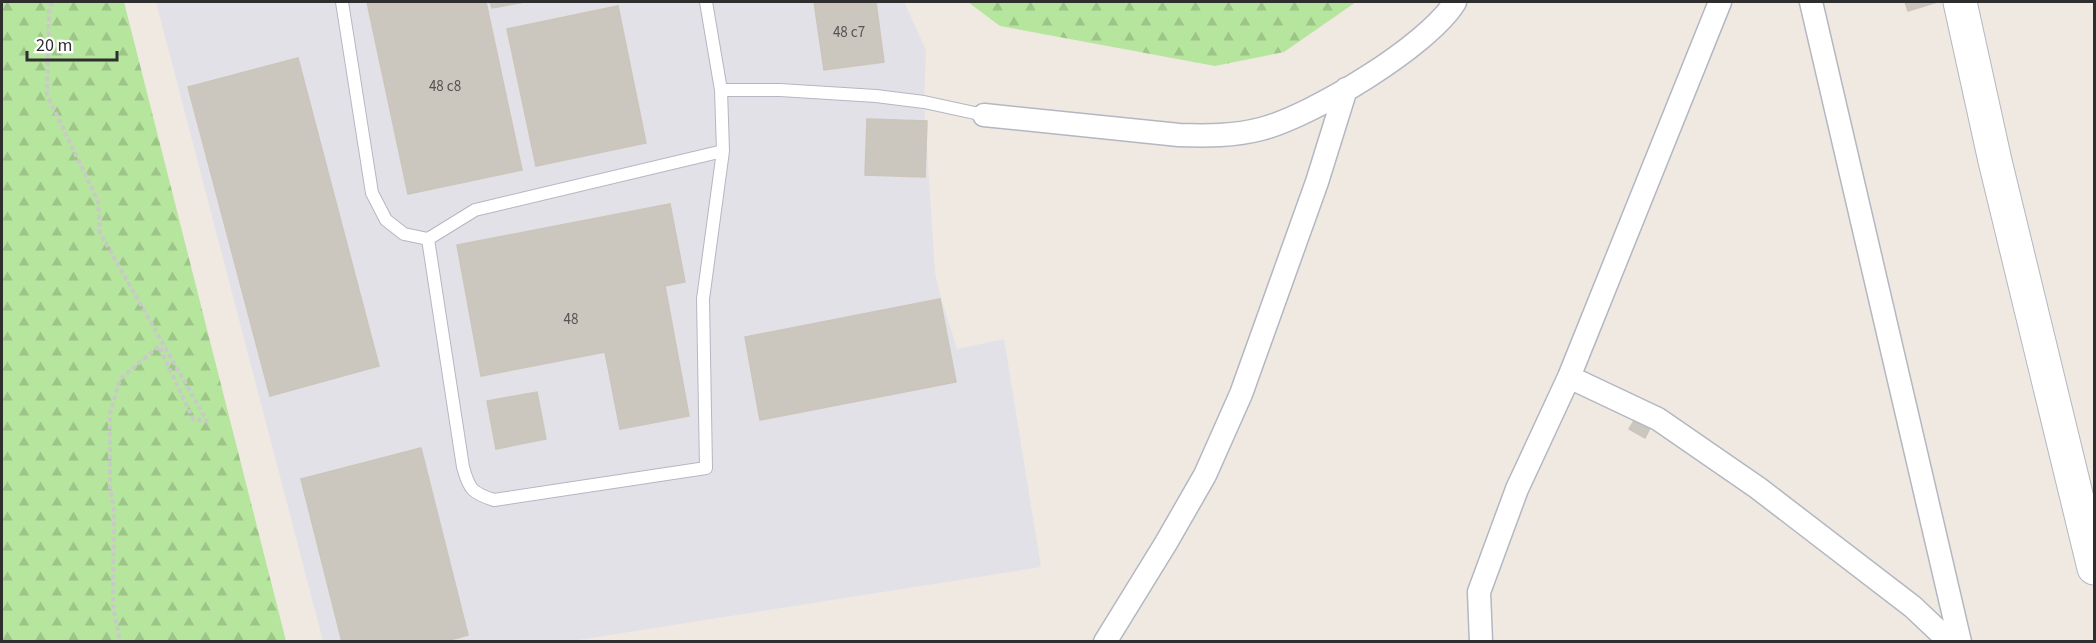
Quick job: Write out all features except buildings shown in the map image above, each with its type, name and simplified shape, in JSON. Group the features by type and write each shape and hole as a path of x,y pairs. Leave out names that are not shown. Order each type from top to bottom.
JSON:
{"main road":[{"path":"1960,2 1990,141 2094,568"}],"street":[{"path":"984,116 1179,135 1237,134 1263,128 1287,120 1346,89 1408,49 1427,34 1455,2"},
{"path":"1481,642 1479,592 1517,489 1569,377 1720,2"},
{"path":"1811,2 1960,642"},
{"path":"1105,642 1205,475 1241,394 1317,182 1346,89"},
{"path":"1569,377 1658,419 1758,488 1904,600 1950,642"}],"lane":[{"path":"342,2 372,193 386,220 404,234 428,239 475,210 723,151"},
{"path":"428,239 463,467 468,485 477,495 494,500 706,468 703,299 723,151 721,90 706,2"},
{"path":"721,90 780,90 876,96 924,102 984,116"}],"path":[{"path":"52,2 49,10 47,95 98,201 100,233 207,421 194,419 159,346 120,379 110,414 110,487 114,511 113,606 120,642"}],"shaded area":[{"path":"156,2 904,2 926,50 924,102 935,272 939,291 957,349 1004,339 1041,567 572,641 323,641"}],"green space":[{"path":"2,2 124,2 286,641 2,641"},
{"path":"968,2 1356,2 1284,52 1215,66 1000,26"}]}
